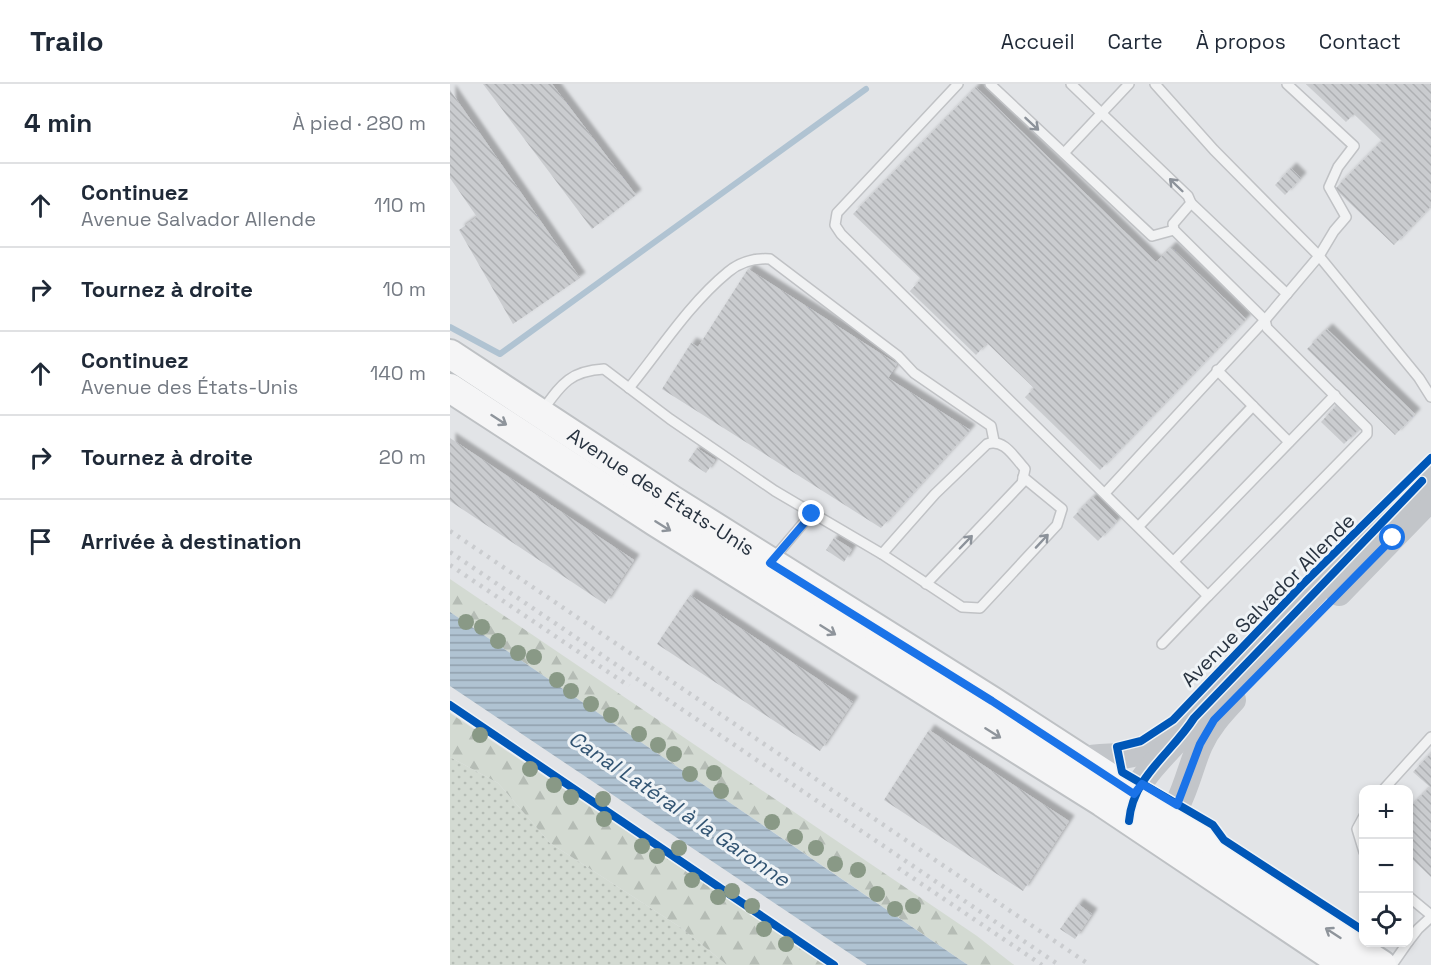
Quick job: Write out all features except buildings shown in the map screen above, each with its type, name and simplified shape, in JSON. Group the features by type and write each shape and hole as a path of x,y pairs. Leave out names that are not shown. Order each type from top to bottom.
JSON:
{"main road":[{"name":"Avenue des États-Unis","path":"450,354 770,563 1082,760 1137,816 1171,817 1275,895 1382,965"},
{"name":"Avenue des États-Unis","path":"450,388 1137,816 1345,965"}],"street":[{"name":"Avenue Salvador Allende","path":"1137,816 1147,775 1185,733 1194,718 1431,471"},
{"path":"1137,816 1171,817 1200,744 1214,720 1431,498"},
{"path":"1082,760 1094,756 1129,755 1148,748 1194,718"}],"lane":[{"path":"958,84 837,213 835,225 1106,492 1208,596"},
{"path":"990,84 1152,236 1174,230"},
{"path":"1071,84 1287,294"},
{"path":"1064,153 1129,84"},
{"path":"1155,84 1214,150 1319,256 1419,378 1431,397"},
{"path":"1106,492 1265,320 1319,256 1334,231 1346,217 1329,187 1338,167 1354,146 1287,84"},
{"path":"1162,644 1367,434 1367,428 1267,328 1265,320 1174,230 1173,224 1191,203"},
{"path":"629,388 696,305 729,271 755,258 770,259 898,356 914,373 991,426 994,441"},
{"path":"540,413 563,381 587,370 604,369 670,419 812,514 882,554 962,607 980,608 1057,525 1062,509 1023,477"},
{"path":"1217,370 1289,442"},
{"path":"1419,378 1431,388"},
{"path":"1174,561 1335,395"},
{"path":"1139,526 1253,406"},
{"path":"882,554 935,494 987,444 994,441 1002,443 1024,469 1022,483 926,584"},
{"path":"770,563 812,514"},
{"path":"1387,785 1431,737"},
{"path":"1413,900 1431,916 1413,936"},
{"path":"1392,965 1405,947"}],"green space":[{"path":"450,579 977,936 1014,965 968,965 450,612"},
{"path":"450,713 826,965 727,965 680,927 550,843 498,783 450,757"},
{"path":"450,757 498,783 550,843 680,927 727,965 450,965"}],"water":[{"name":"Canal Latéral à la Garonne","path":"450,612 968,965 867,965 450,686"}],"waterway":[{"path":"450,327 500,354 866,89"}],"railway":[{"path":"450,531 1090,965"},
{"path":"450,552 1059,965"},
{"path":"450,565 629,686"},
{"path":"898,868 1042,965"}],"cycle path":[{"path":"1359,928 1224,840 1213,825 1122,772 1117,747 1141,741 1173,720 1302,585 1431,458"},
{"path":"1129,821 1132,805 1146,778 1194,718 1422,481"},
{"path":"450,705 834,965"}],"route":[{"path":"812,514 792,534 770,563 992,701 1134,794 1142,784 1177,805 1200,744 1214,720 1393,538"}]}
